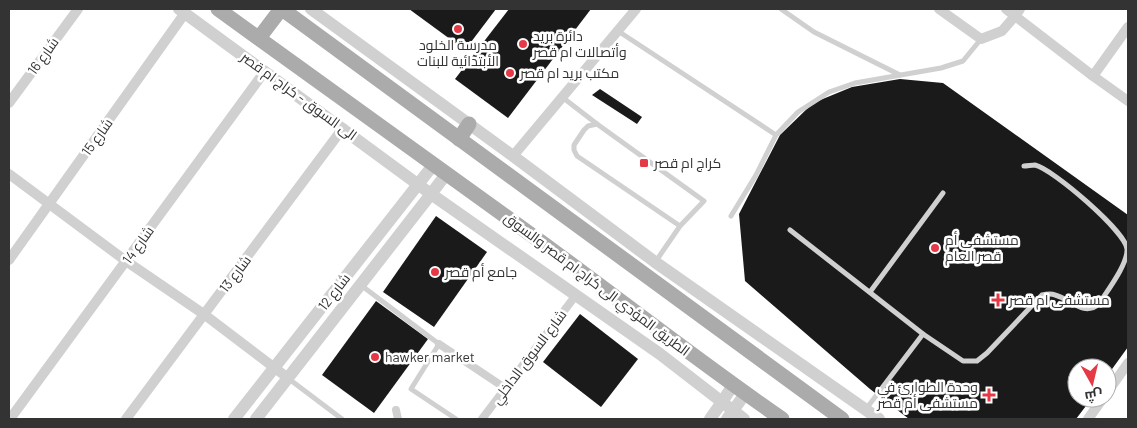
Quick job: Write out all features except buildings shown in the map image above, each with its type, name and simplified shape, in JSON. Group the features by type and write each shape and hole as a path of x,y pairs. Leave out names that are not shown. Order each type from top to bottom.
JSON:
{"main road":[{"name":"الطريق المؤدي الى كراج ام قصر والسوق","path":"218,9 412,148 618,298 745,394 782,419"},
{"path":"259,38 281,9 842,419"},
{"path":"459,139 469,124"}],"street":[{"name":"شارع 16","path":"9,103 78,9"},
{"path":"311,9 655,262 879,419"},
{"path":"513,156 636,9"},
{"path":"939,9 981,39 1002,31 1018,13"},
{"path":"1006,9 1018,13 1092,76 1128,101"},
{"name":"الى السوق - كراج ام قصر","path":"182,11 432,194 660,354 722,402 730,415 744,419"},
{"name":"شارع 15","path":"9,260 182,11"},
{"path":"1092,76 1128,27"},
{"name":"شارع 14","path":"10,419 265,72"},
{"name":"شارع 13","path":"126,419 343,128"},
{"name":"شارع 12","path":"234,419 434,164"},
{"name":"شارع 12","path":"256,419 432,194 446,173"},
{"path":"9,174 288,378"},
{"name":"شارع السوق الداخلي","path":"482,419 576,295"},
{"path":"439,344 505,388"},
{"path":"1117,379 1128,363"},
{"path":"710,419 733,385"},
{"path":"730,415 745,394"},
{"path":"1088,419 1096,408"},
{"path":"396,410 398,419"}],"lane":[{"path":"781,9 814,32 901,75"},
{"path":"617,31 776,135"},
{"path":"731,216 756,176 776,135 798,112 829,92 855,83 941,68 963,61 981,39"},
{"path":"562,97 704,201 680,226 655,262"},
{"path":"597,124 588,126 574,145 577,156 680,226"},
{"path":"790,230 923,334 963,361 977,361 987,353 1042,295 1056,295 1080,308 1091,309 1099,304 1124,264 1127,255 1127,247 1121,236 1078,193 1052,174 1035,165 1024,166"},
{"path":"870,292 943,193"},
{"path":"360,285 439,344 411,388 456,419"},
{"path":"866,409 923,334"},
{"path":"288,378 342,419"}],"place":[{"name":"مدرسة الخلود الأبتدائية للبنات","path":"458,29"},
{"name":"دائرة بريد وأتصالات ام قصر","path":"523,44"},
{"name":"مكتب بريد ام قصر","path":"510,73"},
{"name":"كراج ام قصر","path":"644,163"},
{"name":"مستشفى أم قصر العام","path":"935,248"},
{"name":"جامع أم قصر","path":"435,272"},
{"name":"مستشفى ام قصر","path":"998,300"},
{"name":"hawker market","path":"375,357"},
{"name":"وحدة الطوارئ في مستشفى أم قصر","path":"989,395"}]}
